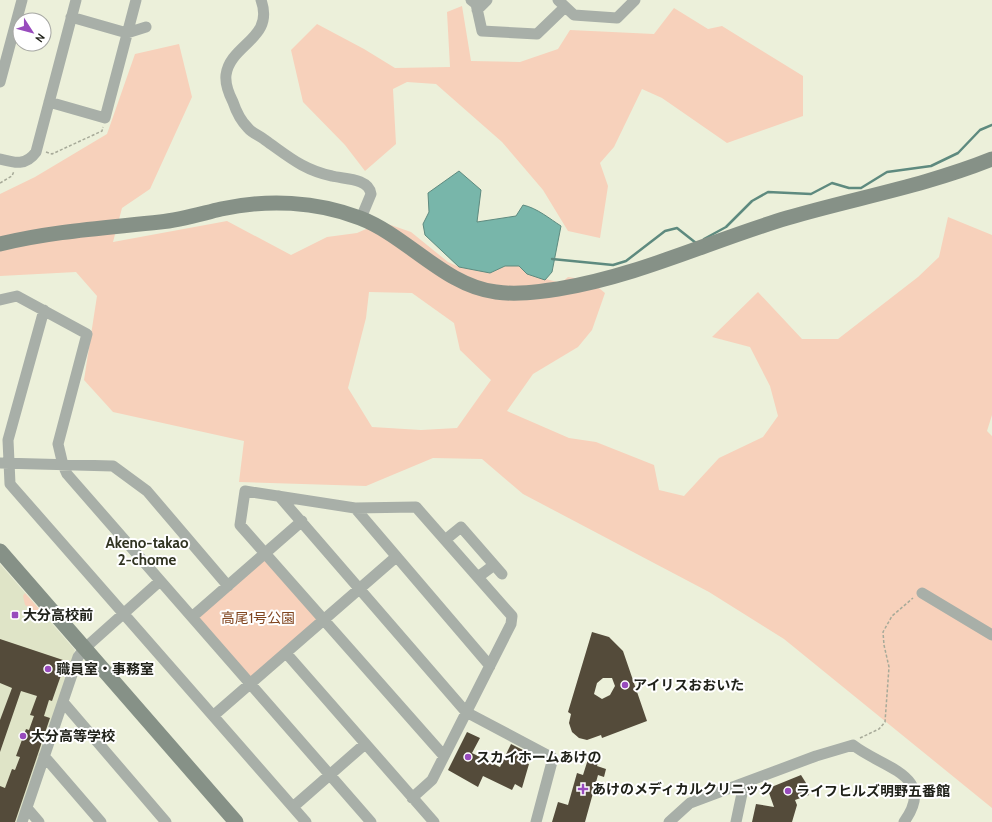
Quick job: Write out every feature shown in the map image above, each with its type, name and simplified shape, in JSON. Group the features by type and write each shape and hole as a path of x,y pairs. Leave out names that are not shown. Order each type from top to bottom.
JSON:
{"street":[{"path":"0,82 22,0"},
{"path":"0,160 17,164 30,159 37,150 76,0"},
{"path":"49,102 105,118 136,0"},
{"path":"261,0 265,15 263,24 232,62 226,75 229,93 236,110 248,129 296,163 318,172 360,182 367,187 371,194 361,218"},
{"path":"471,0 476,4 482,31 537,34 562,3 574,16 617,18 635,0"},
{"path":"477,10 487,0"},
{"path":"71,17 127,33 146,27"},
{"path":"0,244 61,232 187,218 248,204 304,204 361,218 394,235 465,284 493,292 532,292 575,286 620,276 786,218 914,186 992,160"},
{"path":"0,300 17,296 87,334 58,444 62,465 67,474 371,822"},
{"path":"44,310 8,440 4,463 10,484 306,822"},
{"path":"4,463 113,466 147,491 228,586"},
{"path":"412,798 432,780 511,624 512,616 416,508 354,508 246,491 240,525 323,621 444,756"},
{"path":"279,496 466,712 553,758 536,822"},
{"path":"354,508 490,666"},
{"path":"192,617 302,521"},
{"path":"444,540 461,527 502,574"},
{"path":"0,551 236,822"},
{"path":"214,716 396,557"},
{"path":"478,577 494,565"},
{"path":"22,822 78,657 85,648 123,612 160,581"},
{"path":"922,593 992,635"},
{"path":"286,653 434,822"},
{"path":"63,702 166,822"},
{"path":"293,807 365,744"},
{"path":"669,822 690,803 816,756 853,744 864,753 905,776 913,785 916,796 915,805 904,822"},
{"path":"44,756 101,822"},
{"path":"736,822 744,784"},
{"path":"27,808 39,822"}],"path":[{"path":"37,150 52,154 102,131 105,118"},
{"path":"0,183 12,176 17,164"},
{"path":"853,744 855,740 879,729 885,722 889,667 884,645 883,632 892,616 907,602 922,593"}],"shaded area":[{"name":"大分高等学校","path":"0,564 75,650 18,822 0,822"}],"green space":[{"path":"462,6 471,61 520,62 558,49 570,30 654,34 674,8 708,29 722,26 803,76 803,116 727,143 662,98 642,89 614,147 600,163 608,186 600,238 568,231 543,190 502,142 436,84 407,82 393,89 396,144 365,171 345,145 303,102 291,50 317,24 364,49 395,68 450,67 447,12"},
{"path":"179,44 192,97 150,189 122,208 113,242 227,221 291,255 327,237 357,233 382,222 411,232 448,262 459,267 490,273 505,266 519,266 527,274 561,283 568,277 589,280 605,293 592,330 578,347 533,374 507,411 569,438 596,442 654,465 659,490 684,496 719,458 763,437 778,416 770,386 750,347 712,337 758,292 802,339 838,339 918,277 939,257 948,217 992,235 992,415 987,431 992,436 992,808 784,639 709,592 523,494 482,459 433,458 366,486 239,482 244,441 113,412 84,380 97,296 76,272 0,276 0,194 35,177 107,134 135,54","holes":["369,292 412,293 454,323 460,350 491,380 457,428 421,430 372,427 348,388 366,318"]},
{"name":"高尾1号公園","path":"262,561 266,561 316,618 316,622 253,677 250,676 199,618 199,616"},
{"path":"25,593 41,611 35,611 25,605 23,596"}],"water":[{"path":"459,171 481,190 477,222 516,216 523,205 538,211 561,226 552,272 545,280 527,274 519,266 505,266 490,273 459,267 425,235 423,224 429,212 428,193"}],"building":[{"name":"アイリスおおいた","path":"592,632 609,637 623,651 647,721 602,738 601,735 587,740 579,738 572,732 569,723 571,714 568,712","holes":["603,678 612,678 615,686 610,695 602,699 594,694 597,683"]},
{"path":"0,639 66,661 52,701 49,700 44,716 50,718 15,822 0,822 0,786 5,788 12,769 15,770 20,757 16,756 26,729 29,730 34,716 30,715 37,696 21,691 0,752 0,720 12,688 0,683"},
{"path":"467,732 480,738 472,753 500,767 511,744 531,754 526,763 529,764 522,788 515,784 512,790 483,776 478,787 448,770"},
{"name":"あけのメディカルクリニック","path":"589,756 599,759 597,766 606,769 604,777 598,775 585,822 552,822 558,802 568,805 577,773 583,775"},
{"path":"801,775 806,783 809,795 795,800 797,805 792,822 752,822 756,804 774,807 768,790 769,788"}],"waterway":[{"path":"704,239 726,227 752,201 768,192 811,194 832,183 849,188 861,188 887,172 931,166 958,153 980,130 992,125"},
{"path":"552,259 613,265 626,261 665,231 677,228 696,243"}],"place":[{"name":"大分高校前","path":"15,615"},
{"name":"職員室・事務室","path":"48,669"},
{"name":"アイリスおおいた","path":"625,685"},
{"name":"大分高等学校","path":"23,736"},
{"name":"スカイホームあけの","path":"468,757"},
{"name":"あけのメディカルクリニック","path":"583,789"},
{"name":"ライフヒルズ明野五番館","path":"788,791"}],"district":[{"name":"Akeno-takao 2-chome","path":"147,552"}]}
